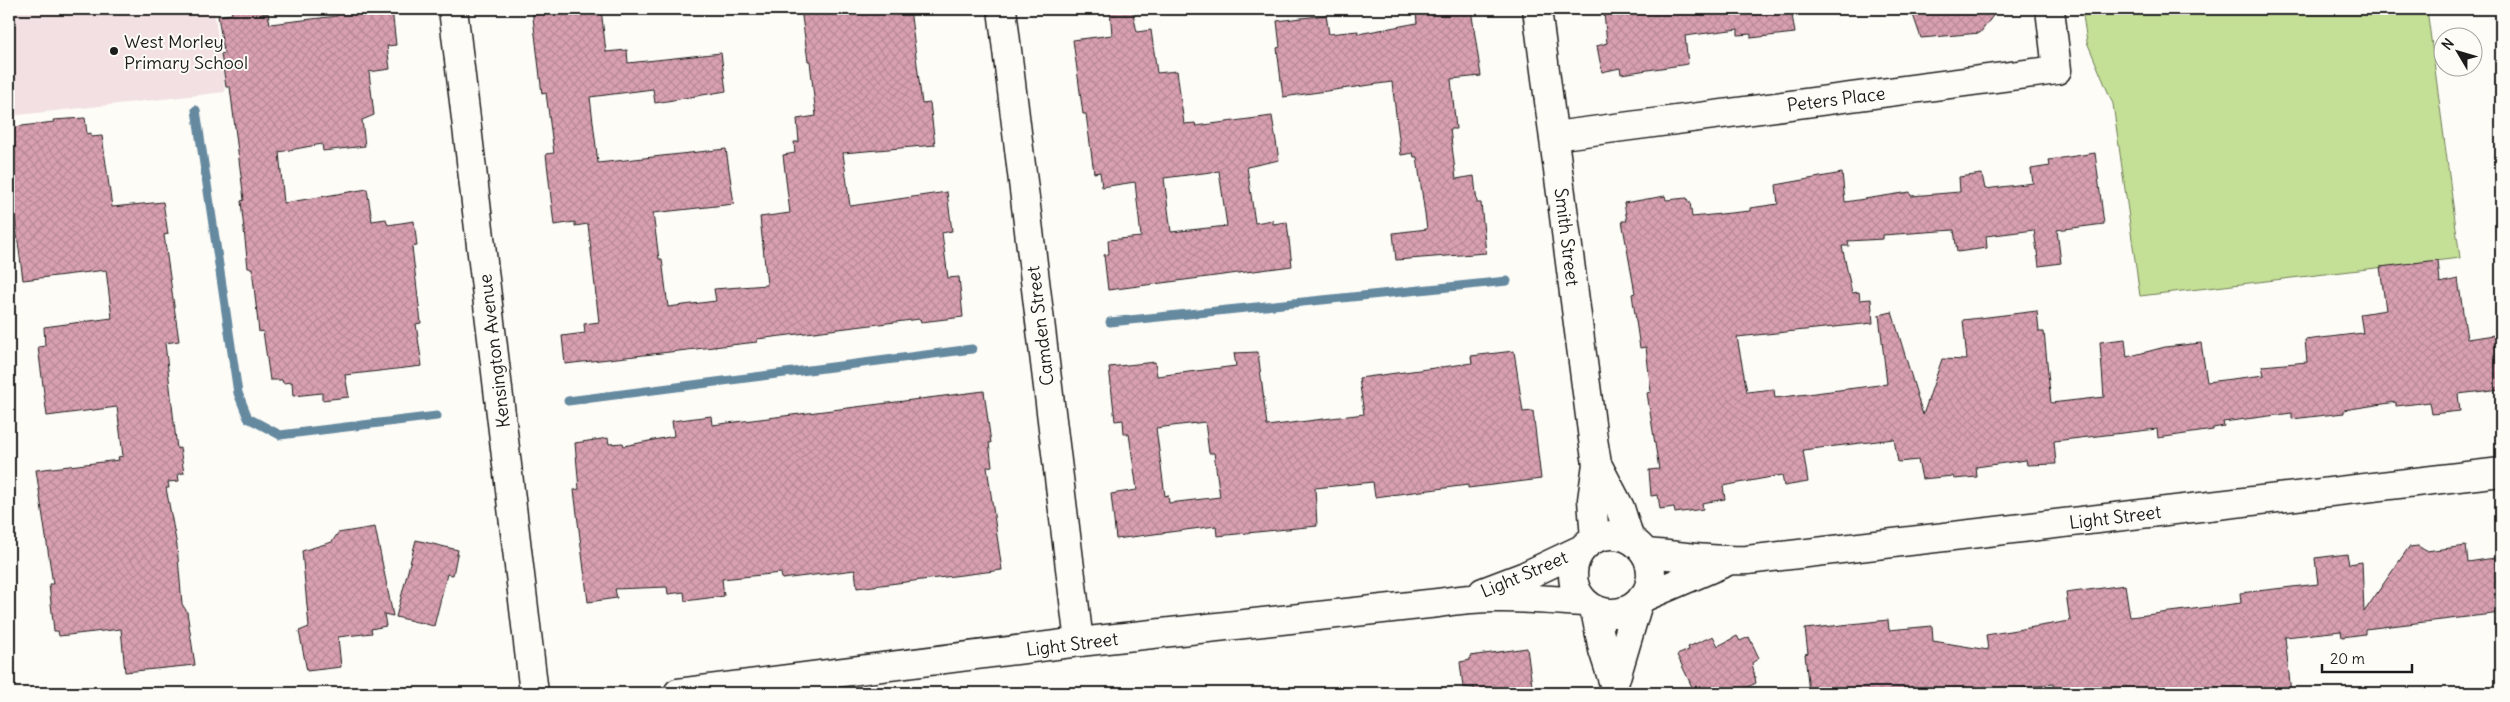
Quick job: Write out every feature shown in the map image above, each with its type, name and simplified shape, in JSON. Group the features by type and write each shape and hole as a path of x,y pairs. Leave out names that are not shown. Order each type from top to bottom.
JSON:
{"street":[{"name":"Kensington Avenue","path":"453,9 534,693"},
{"name":"Camden Street","path":"1002,9 1079,642"},
{"name":"Smith Street","path":"1537,9 1598,464 1588,544"},
{"name":"Peters Place","path":"1554,136 2057,70 2050,9"},
{"name":"Smith Street","path":"1598,464 1637,546"},
{"name":"Light Street","path":"1637,546 1728,561 2501,472"},
{"path":"1606,536 1637,546 1649,564 1650,576 1648,588 1640,601 1614,689 1589,606 1577,592 1573,570 1588,544 1606,536"},
{"name":"Light Street","path":"1467,598 1525,576 1588,544"},
{"name":"Light Street","path":"1640,601 1728,561"},
{"name":"Light Street","path":"678,693 1079,642 1438,603 1467,598 1504,597 1589,606"},
{"path":"1589,606 1606,613 1617,613 1640,601"}],"shaded area":[{"name":"West Morley Primary School","path":"9,9 214,9 225,92 9,116"}],"green space":[{"path":"2082,9 2427,9 2432,47 2432,78 2436,78 2460,258 2140,296 2113,104 2087,42"}],"building":[{"path":"231,9 262,9 263,14 268,13 270,24 337,16 336,11 350,9 392,9 396,45 387,46 390,69 369,72 374,115 362,120 365,146 323,151 322,144 279,152 284,203 367,189 372,221 386,219 388,225 414,221 417,246 412,247 421,323 416,324 422,366 345,375 349,397 322,400 322,393 293,396 292,382 283,383 282,380 270,380 263,331 259,332 252,268 248,268 241,201 244,200 230,87 226,87 221,54 224,53 218,16 232,14"},
{"path":"532,9 601,9 606,52 627,50 628,63 721,53 726,91 655,103 653,89 590,97 598,163 726,149 734,204 653,213 659,259 662,259 668,307 716,301 714,289 767,285 760,217 790,213 783,155 795,153 794,142 799,142 797,119 816,116 810,61 808,61 801,9 910,9 922,104 930,103 935,145 843,153 850,206 947,192 952,231 942,233 948,278 959,277 963,317 921,322 920,319 757,339 757,342 565,364 562,336 585,333 584,324 599,322 588,224 575,226 575,222 554,225 546,154 554,153 546,93 542,94"},
{"path":"1110,9 1132,9 1137,32 1151,30 1157,73 1177,71 1184,124 1195,123 1196,126 1272,116 1279,160 1247,167 1255,223 1273,220 1273,224 1287,222 1292,266 1108,290 1104,255 1109,254 1108,240 1141,237 1135,182 1102,187 1100,172 1094,173 1086,114 1083,114 1073,40 1112,35","holes":["1219,171 1227,226 1171,232 1164,178"]},
{"path":"1447,9 1471,9 1481,76 1451,79 1456,129 1450,129 1456,179 1474,176 1477,203 1481,203 1486,253 1396,260 1393,233 1427,229 1417,157 1414,157 1413,153 1401,155 1392,82 1283,97 1277,48 1280,47 1277,21 1326,15 1329,34 1358,31 1358,34 1417,23 1416,13"},
{"path":"1616,9 1791,9 1795,33 1751,38 1751,34 1738,35 1738,29 1685,36 1688,64 1621,74 1620,68 1602,72 1597,46 1607,43 1604,13 1616,11"},
{"path":"1911,9 1998,9 1980,33 1921,38"},
{"path":"85,118 87,134 91,133 91,137 102,136 112,207 163,202 168,234 164,235 179,341 165,343 177,449 180,448 184,473 178,474 179,481 168,482 169,488 166,488 177,546 182,604 187,612 195,665 125,672 121,629 59,636 58,631 54,631 49,584 53,584 36,470 119,460 118,457 123,456 117,407 47,416 38,347 45,346 44,327 112,318 106,270 23,280 9,173 9,131 14,130 14,127 54,122 53,120"},
{"path":"2095,153 2104,224 2057,230 2061,263 2039,266 2034,230 1986,236 1987,248 1957,252 1954,230 1883,235 1883,239 1848,241 1849,246 1842,246 1852,293 1859,292 1860,300 1871,299 1873,323 1737,337 1747,392 1774,389 1775,398 1887,384 1879,315 1892,312 1923,415 1942,359 1967,360 1963,320 2037,311 2039,332 2044,332 2051,403 2104,397 2100,342 2125,339 2127,357 2165,347 2201,343 2207,382 2264,375 2262,366 2307,362 2305,340 2363,333 2360,314 2386,310 2380,267 2438,260 2440,283 2458,279 2467,339 2501,334 2501,389 2458,394 2460,411 2432,414 2430,402 2396,406 2396,402 2344,410 2344,413 2292,419 2292,413 2223,422 2224,426 2213,428 2213,430 2158,438 2157,429 2054,441 2056,464 2027,465 2026,460 1976,467 1977,477 1954,479 1953,476 1922,479 1918,460 1898,462 1894,439 1803,450 1808,482 1784,486 1782,475 1723,486 1725,499 1702,503 1703,509 1675,513 1674,507 1660,509 1658,495 1651,496 1649,470 1659,469 1647,393 1651,392 1646,347 1640,348 1632,294 1635,293 1622,221 1627,221 1624,203 1665,196 1666,200 1687,198 1688,202 1690,202 1692,217 1750,211 1750,208 1778,204 1776,185 1842,173 1845,202 1910,192 1911,196 1960,192 1959,177 1982,174 1985,189 2033,183 2031,169 2050,166 2049,160"},
{"path":"1514,351 1523,412 1533,411 1541,479 1468,488 1468,485 1375,497 1373,482 1315,488 1317,526 1217,536 1216,526 1116,539 1111,494 1137,490 1129,434 1124,434 1123,420 1115,421 1109,367 1155,362 1157,376 1236,366 1234,353 1258,352 1267,426 1364,414 1359,378 1472,363 1471,356","holes":["1205,422 1209,453 1214,453 1220,497 1169,503 1168,495 1165,496 1156,428"]},
{"path":"984,391 992,466 987,467 1002,570 857,588 855,570 782,579 781,573 722,579 724,596 685,601 684,592 668,594 667,587 615,589 617,598 588,602 574,490 579,489 575,443 608,438 609,444 623,443 624,446 674,436 672,421 711,416 712,425"},
{"path":"375,527 393,616 384,614 386,626 371,629 372,633 338,637 341,667 307,671 299,631 309,627 302,551 332,542 338,533"},
{"path":"416,540 458,550 453,575 447,574 434,626 396,617"},
{"path":"2418,546 2426,551 2466,546 2468,562 2501,557 2501,613 2365,629 2365,634 2342,637 2341,631 2285,637 2291,693 2054,693 2053,684 1986,693 1809,693 1805,654 1808,653 1805,629 1888,620 1889,630 1932,626 1933,641 1988,650 1986,635 2070,621 2066,593 2125,585 2130,617 2241,603 2240,593 2318,584 2315,558 2347,554 2349,564 2362,562 2364,612 2409,547"},
{"path":"1713,636 1718,646 1737,636 1740,641 1749,637 1759,658 1752,663 1756,683 1735,693 1698,693 1693,689 1677,655 1689,650 1688,647"},
{"path":"1527,648 1533,693 1474,693 1474,688 1463,687 1460,662 1470,660 1470,656"}],"waterway":[{"path":"196,110 238,393 248,418 280,435 437,416"},
{"path":"1110,322 1507,281"},
{"path":"568,401 972,349"}],"place":[{"name":"West Morley Primary School","path":"114,51"}]}
